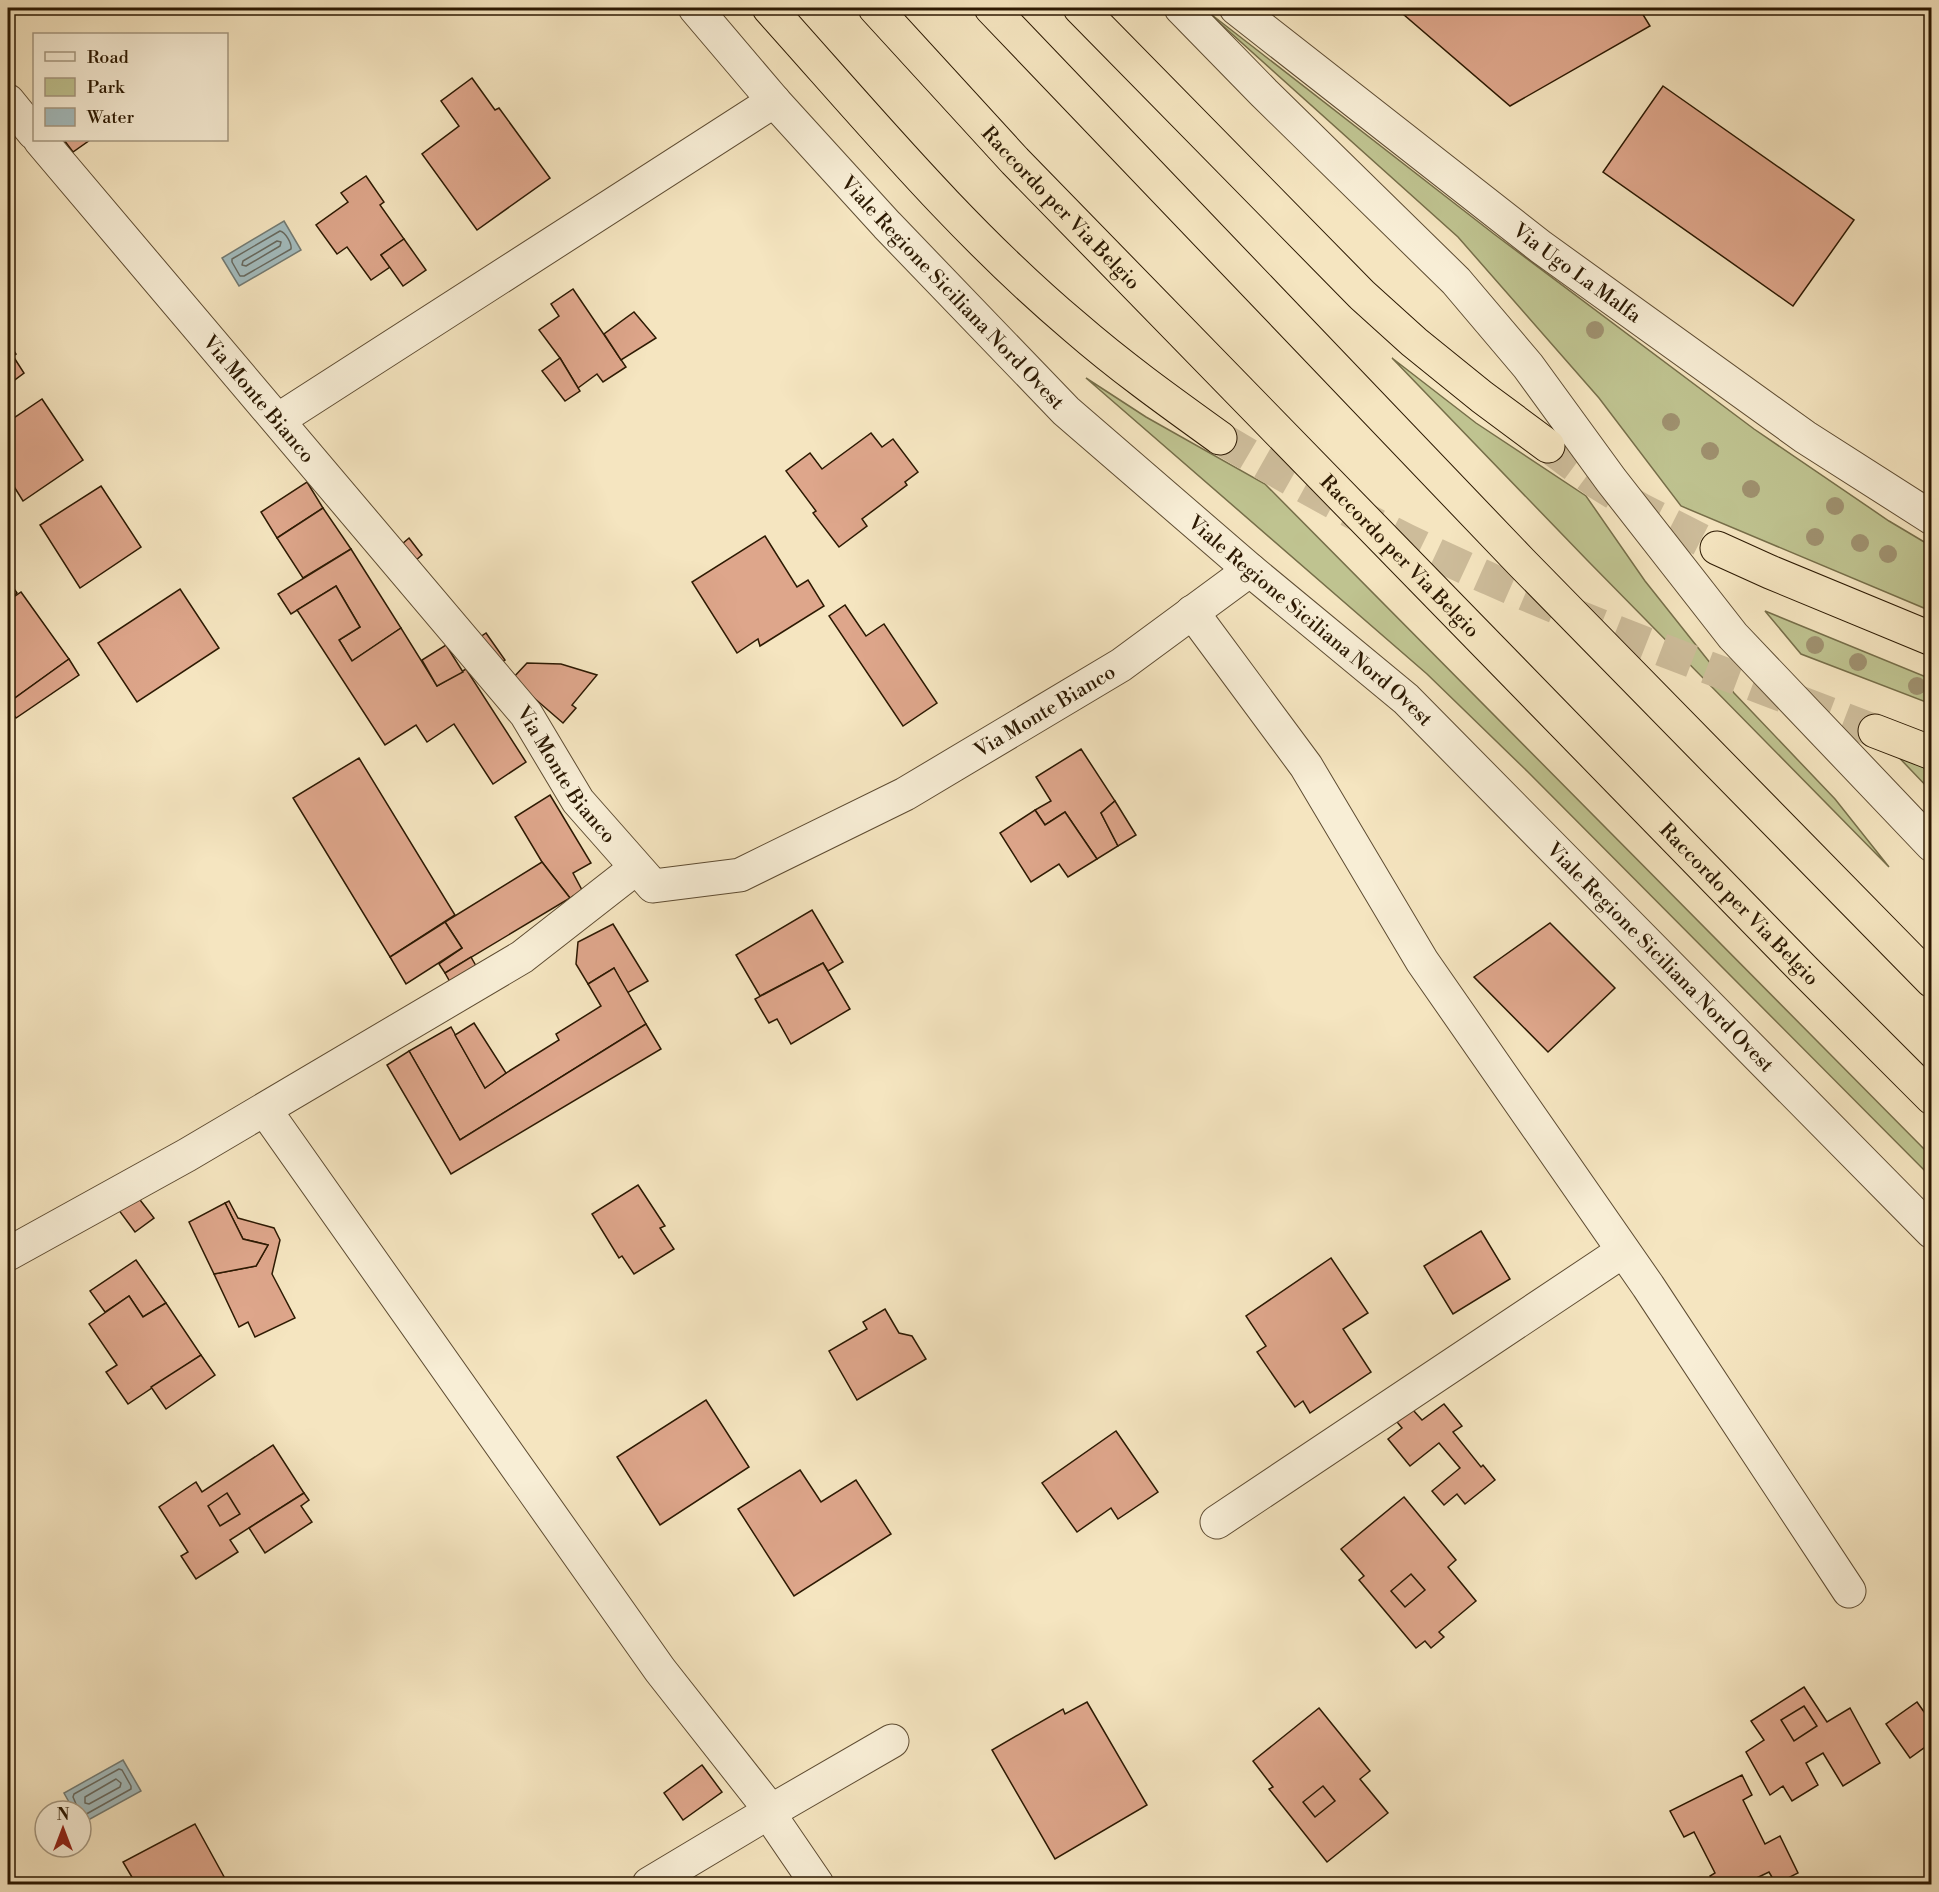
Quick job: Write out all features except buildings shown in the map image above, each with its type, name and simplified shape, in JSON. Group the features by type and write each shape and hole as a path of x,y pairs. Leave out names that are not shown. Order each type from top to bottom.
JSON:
{"highway":[{"path":"769,8 933,189 1005,263 1073,326 1140,380 1220,438"},
{"name":"Raccordo per Via Belgio","path":"875,8 1023,170 1755,920 1932,1098"},
{"path":"991,8 1521,562 1932,981"},
{"path":"1080,8 1362,295 1414,342 1548,446"},
{"path":"1717,548 1932,639"},
{"path":"1875,730 1932,753"}],"street":[{"name":"Viale Regione Siciliana Nord Ovest","path":"695,8 774,101 887,225 1066,411 1250,570 1406,699 1932,1232"},
{"path":"1181,8 1264,93 1456,281 1528,366 1611,480 1733,636 1932,845"},
{"name":"Via Ugo La Malfa","path":"1236,8 1541,247 1805,437 1932,518"},
{"path":"8,101 33,132"},
{"path":"278,420 774,101"},
{"name":"Via Monte Bianco","path":"41,141 526,714 578,801 653,886 740,875 905,794 1122,665 1250,570"},
{"path":"1192,612 1306,766 1422,961 1623,1251 1849,1591"},
{"path":"8,1254 187,1155 522,957 636,868"},
{"path":"264,1110 660,1670 771,1811 776,1824 818,1884"},
{"path":"1217,1522 1623,1251"},
{"path":"650,1884 892,1741"}],"green space":[{"path":"1203,8 1494,234 1754,429 1889,521 1931,546 1931,611 1681,506 1599,398 1458,237"},
{"path":"1392,358 1476,423 1586,496 1645,581 1734,693 1835,799 1889,867 1587,560"},
{"path":"1086,378 1146,417 1265,484 1931,1156 1931,1177 1528,772 1427,674"},
{"path":"1765,611 1931,679 1931,704 1801,654"},
{"path":"1887,745 1931,772 1931,791"}],"water":[{"path":"284,221 301,250 239,286 222,258"},
{"path":"123,1760 141,1791 93,1817 93,1799 67,1799 64,1793"}],"tunnel":[{"path":"1220,438 1353,513 1490,579 1633,639 1875,731"},
{"path":"1548,446 1599,484 1642,510 1717,548"}]}
